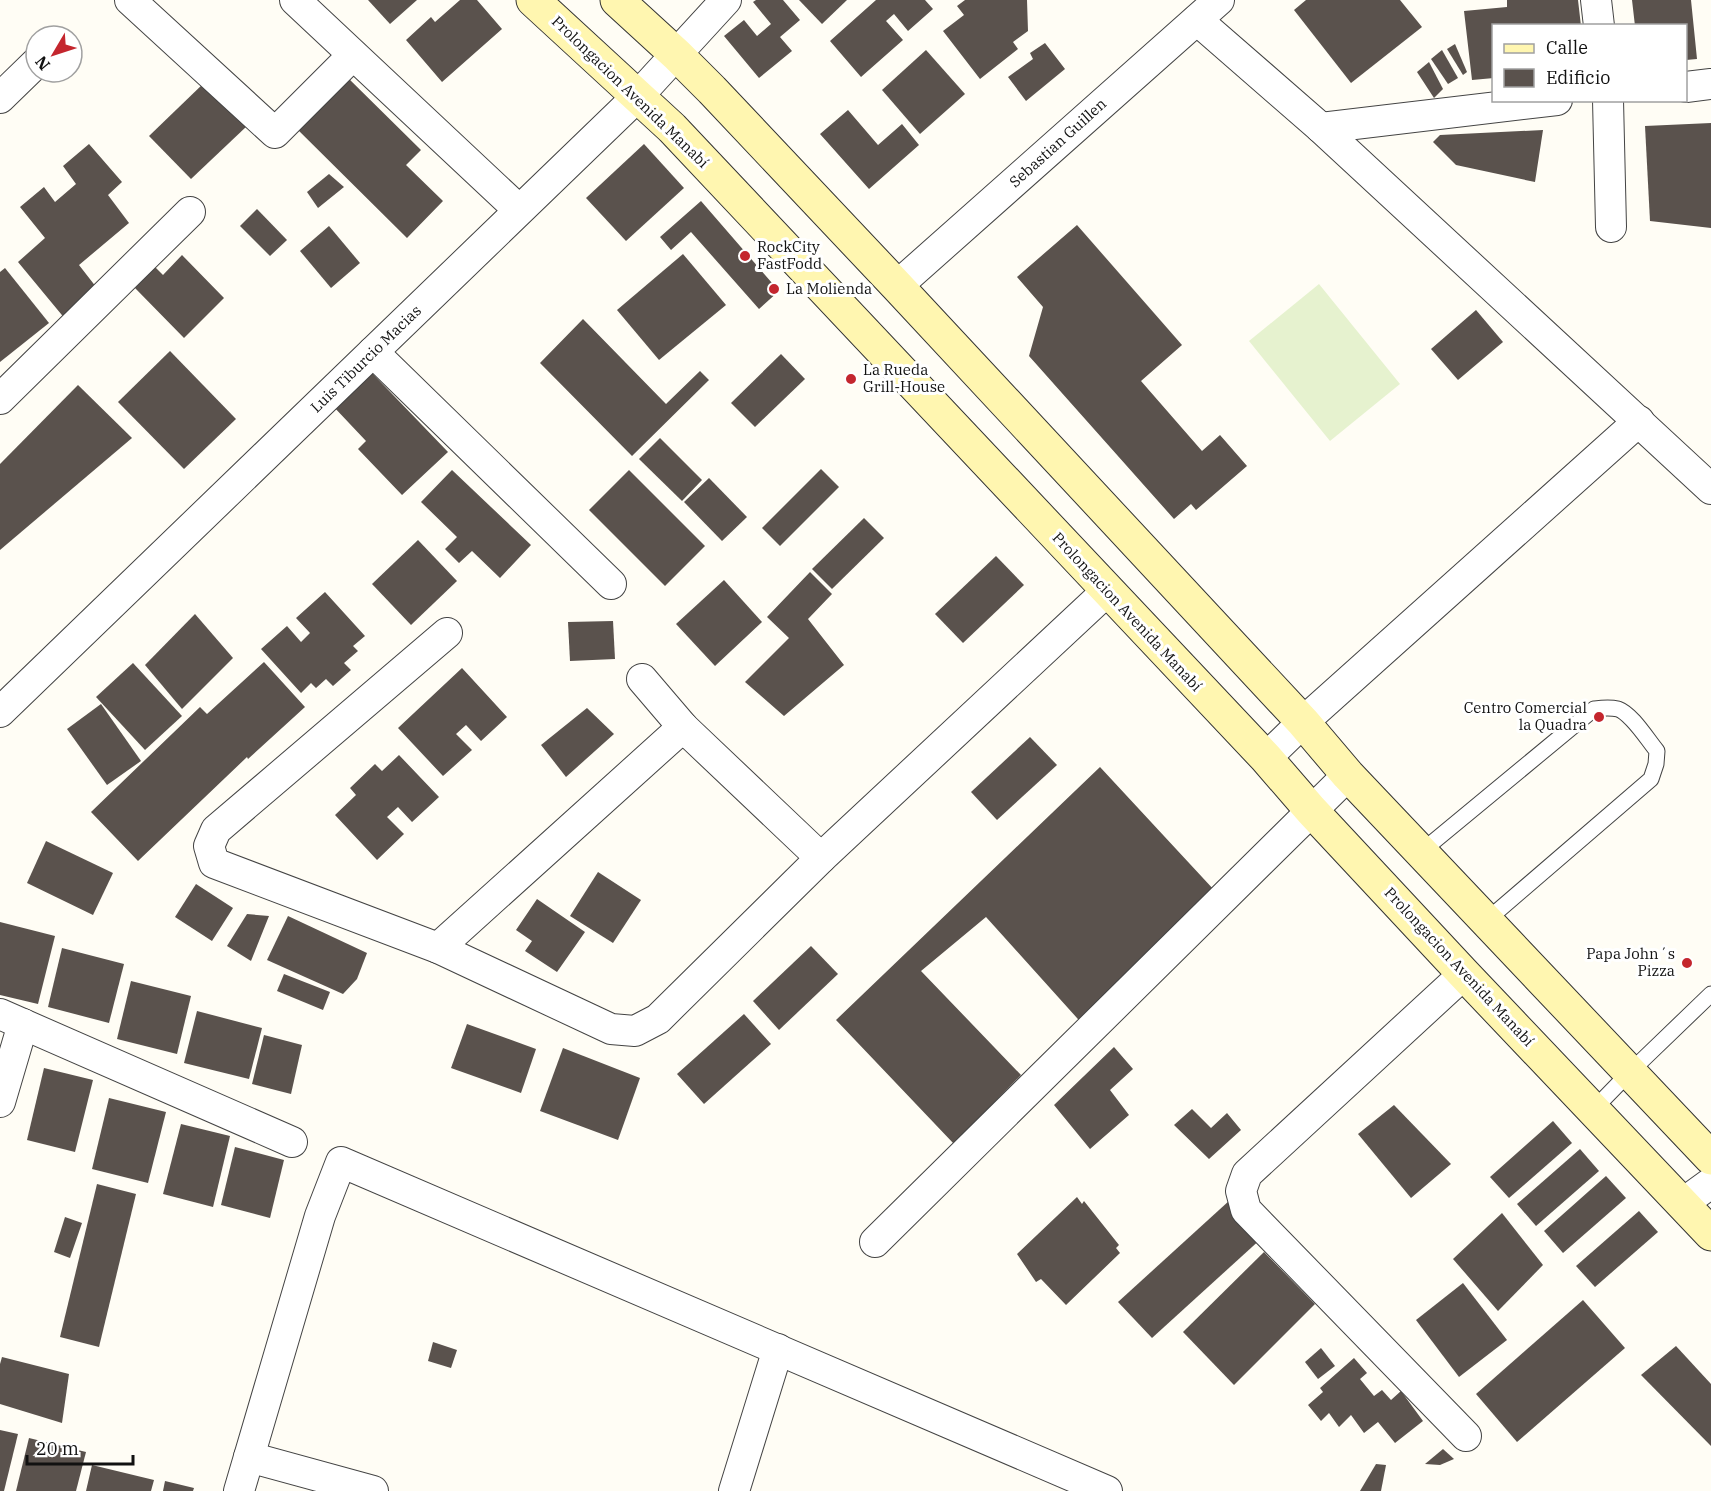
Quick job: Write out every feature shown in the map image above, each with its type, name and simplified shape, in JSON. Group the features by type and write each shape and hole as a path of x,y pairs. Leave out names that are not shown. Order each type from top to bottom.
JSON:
{"main road":[{"name":"Prolongacion Avenida Manabí","path":"533,0 672,128 1266,759 1464,974 1711,1234"},
{"path":"617,0 677,54 897,285 1303,722 1348,775 1711,1158"}],"street":[{"path":"130,0 275,133 353,55"},
{"path":"295,0 519,210"},
{"name":"Luis Tiburcio Macias","path":"0,710 638,96 726,0"},
{"name":"Sebastian Guillen","path":"897,285 1219,0"},
{"path":"1596,0 1599,24"},
{"path":"1197,20 1321,128 1711,489"},
{"path":"0,98 24,75"},
{"path":"1687,87 1711,84"},
{"path":"1321,128 1540,102"},
{"path":"1608,102 1611,227"},
{"path":"0,399 190,212"},
{"path":"374,352 611,584"},
{"path":"1266,759 1303,722 1639,421"},
{"path":"447,633 216,830 209,846 214,863 438,948 612,1029 635,1031 658,1019 821,858 1107,591"},
{"path":"642,679 683,726 821,858"},
{"path":"438,948 683,726"},
{"path":"875,1242 1348,775"},
{"path":"1464,974 1246,1174 1240,1191 1246,1210 1466,1436"},
{"path":"0,1102 11,1019 292,1142"},
{"path":"239,1491 320,1216 341,1162 1107,1491"},
{"path":"1682,1204 1711,1183"},
{"path":"735,1491 778,1349"},
{"path":"249,1457 373,1491"}],"lane":[{"path":"1421,852 1594,709 1607,707 1619,709 1628,715 1657,751 1652,779 1486,921"},
{"path":"1593,1110 1629,1072 1711,994"}],"green space":[{"path":"1319,284 1400,384 1330,441 1249,341"}],"building":[{"path":"368,0 417,0 390,24"},
{"path":"460,0 477,0 502,29 442,82 406,40 431,17 435,22"},
{"path":"783,0 800,20 780,37 792,51 759,78 724,36 744,20 757,36 771,24 753,2"},
{"path":"799,0 847,0 822,24"},
{"path":"876,0 925,0 933,9 908,31 894,14 886,21 903,40 861,77 830,41"},
{"path":"965,0 1027,0 1028,31 1013,42 1018,49 980,79 943,31 964,15 957,6"},
{"path":"1306,0 1400,0 1422,27 1351,83 1294,10"},
{"path":"1507,0 1578,0 1581,24 1492,24 1492,78 1472,80 1464,11 1507,7"},
{"path":"1632,0 1691,0 1697,59 1687,60 1687,24 1635,24"},
{"path":"1045,43 1065,69 1026,101 1008,77 1033,59 1030,53"},
{"path":"1455,44 1467,72 1463,75 1447,49"},
{"path":"926,50 965,94 920,134 882,90"},
{"path":"1442,50 1458,78 1448,84 1431,59"},
{"path":"1429,62 1443,89 1434,98 1417,72"},
{"path":"345,75 421,150 406,165 443,201 407,238 295,127"},
{"path":"205,82 247,126 191,179 149,136"},
{"path":"848,110 878,145 902,124 919,145 869,189 820,134"},
{"path":"1711,123 1711,228 1650,221 1645,126"},
{"path":"1543,130 1535,182 1456,165 1433,142 1440,135"},
{"path":"89,144 122,182 108,195 129,223 79,265 100,292 66,320 18,262 45,238 20,207 44,187 55,202 76,184 63,166"},
{"path":"644,144 684,188 626,241 586,198"},
{"path":"329,174 344,187 318,208 307,192"},
{"path":"701,201 779,291 759,309 691,232 671,250 660,237"},
{"path":"257,209 287,240 270,256 240,226"},
{"path":"1077,225 1182,345 1141,381 1202,451 1220,435 1247,466 1196,510 1191,504 1174,519 1029,356 1043,307 1017,277"},
{"path":"329,226 360,263 331,288 300,251"},
{"path":"683,254 726,305 659,360 617,310"},
{"path":"182,255 224,298 184,338 135,288 155,267 163,275"},
{"path":"5,268 49,323 0,362 0,272"},
{"path":"1476,310 1503,342 1458,380 1431,349"},
{"path":"583,319 666,404 700,371 709,380 632,456 540,363"},
{"path":"170,351 236,419 184,469 118,402"},
{"path":"781,354 805,379 755,427 731,403"},
{"path":"369,370 448,452 402,495 358,449 366,441 332,405"},
{"path":"78,385 132,438 0,550 0,464"},
{"path":"660,438 702,480 682,501 639,459"},
{"path":"821,469 839,487 780,546 762,528"},
{"path":"452,470 531,545 500,578 472,551 459,563 445,549 457,537 421,502"},
{"path":"629,470 705,546 665,586 589,510"},
{"path":"709,478 747,517 722,541 684,502"},
{"path":"864,518 884,538 832,589 812,569"},
{"path":"418,540 457,581 411,625 372,584"},
{"path":"996,556 1024,585 963,643 935,614"},
{"path":"810,572 832,594 808,619 844,665 784,716 745,682 789,638 767,617"},
{"path":"724,580 762,622 715,666 676,624"},
{"path":"325,592 365,636 353,646 358,651 344,663 351,670 333,686 326,679 316,688 311,683 301,693 261,649 287,626 301,642 310,633 296,618"},
{"path":"195,614 233,658 182,709 145,665"},
{"path":"613,621 615,659 570,661 568,622"},
{"path":"264,662 305,707 248,759 247,757 138,861 91,812 200,707 207,714"},
{"path":"133,663 182,716 145,750 96,697"},
{"path":"462,668 507,717 481,741 466,725 456,734 472,750 443,776 398,728"},
{"path":"101,704 141,761 107,785 67,729"},
{"path":"587,708 614,734 566,777 541,745"},
{"path":"1030,737 1057,765 997,820 971,792"},
{"path":"399,755 439,797 412,822 398,807 387,817 404,834 377,860 335,815 356,795 350,788 375,764 382,771"},
{"path":"1100,767 1215,891 1086,1028 986,917 921,971 1021,1075 954,1144 836,1020"},
{"path":"46,841 113,873 93,915 27,883"},
{"path":"598,872 641,900 613,943 570,916"},
{"path":"196,884 233,908 212,941 175,917"},
{"path":"537,899 585,932 557,972 525,951 532,941 516,930"},
{"path":"247,914 269,916 251,961 227,946"},
{"path":"288,916 367,953 357,979 343,994 267,960"},
{"path":"0,922 55,936 38,1004 0,995"},
{"path":"811,946 838,974 779,1030 753,1001"},
{"path":"62,948 124,964 109,1023 48,1007"},
{"path":"284,974 330,992 323,1010 277,991"},
{"path":"131,981 191,996 177,1054 117,1039"},
{"path":"197,1011 262,1028 249,1079 184,1063"},
{"path":"744,1014 771,1044 704,1104 677,1074"},
{"path":"467,1024 536,1049 521,1093 451,1068"},
{"path":"264,1035 302,1045 291,1094 252,1084"},
{"path":"1114,1047 1133,1069 1110,1090 1129,1115 1090,1149 1054,1105"},
{"path":"563,1048 640,1078 618,1140 540,1111"},
{"path":"44,1068 93,1080 75,1152 27,1140"},
{"path":"109,1098 166,1112 148,1183 92,1169"},
{"path":"1394,1105 1451,1164 1411,1198 1358,1134"},
{"path":"1192,1109 1211,1128 1227,1113 1241,1130 1209,1159 1174,1125"},
{"path":"1553,1121 1572,1143 1509,1198 1490,1177"},
{"path":"181,1124 230,1136 213,1207 163,1194"},
{"path":"235,1147 284,1160 270,1218 221,1205"},
{"path":"1580,1149 1599,1171 1536,1226 1517,1204"},
{"path":"1606,1176 1626,1198 1563,1253 1544,1231"},
{"path":"97,1184 136,1194 99,1347 60,1337"},
{"path":"1077,1197 1082,1204 1084,1201 1119,1245 1116,1248 1120,1253 1066,1305 1041,1279 1036,1282 1017,1254"},
{"path":"1230,1200 1263,1237 1152,1338 1118,1302"},
{"path":"1639,1211 1658,1232 1595,1287 1576,1266"},
{"path":"1502,1213 1543,1265 1498,1311 1453,1259"},
{"path":"65,1217 82,1223 70,1258 54,1252"},
{"path":"1264,1252 1315,1304 1234,1385 1183,1332"},
{"path":"1463,1283 1507,1340 1459,1377 1416,1320"},
{"path":"1583,1300 1625,1348 1517,1442 1476,1394"},
{"path":"433,1342 457,1350 451,1368 428,1361"},
{"path":"1676,1346 1711,1384 1711,1446 1641,1375"},
{"path":"1321,1348 1335,1366 1318,1379 1305,1362"},
{"path":"2,1357 69,1374 62,1423 0,1404"},
{"path":"1354,1358 1367,1373 1360,1379 1374,1396 1382,1390 1391,1400 1401,1391 1423,1421 1395,1443 1378,1422 1364,1433 1351,1415 1339,1427 1329,1413 1321,1421 1308,1405 1323,1392 1320,1388"},
{"path":"0,1430 18,1434 4,1491 0,1491"},
{"path":"29,1438 86,1452 76,1491 16,1491"},
{"path":"1443,1449 1454,1459 1440,1465 1425,1464"},
{"path":"1376,1464 1386,1465 1381,1491 1360,1491"},
{"path":"92,1465 154,1480 151,1491 86,1491"},
{"path":"165,1481 194,1488 193,1491 163,1491"}],"place":[{"name":"RockCity FastFodd","path":"745,256"},
{"name":"La Molienda","path":"774,289"},
{"name":"La Rueda Grill-House","path":"851,379"},
{"name":"Centro Comercial la Quadra","path":"1599,717"},
{"name":"Papa John´s Pizza","path":"1687,963"}]}
